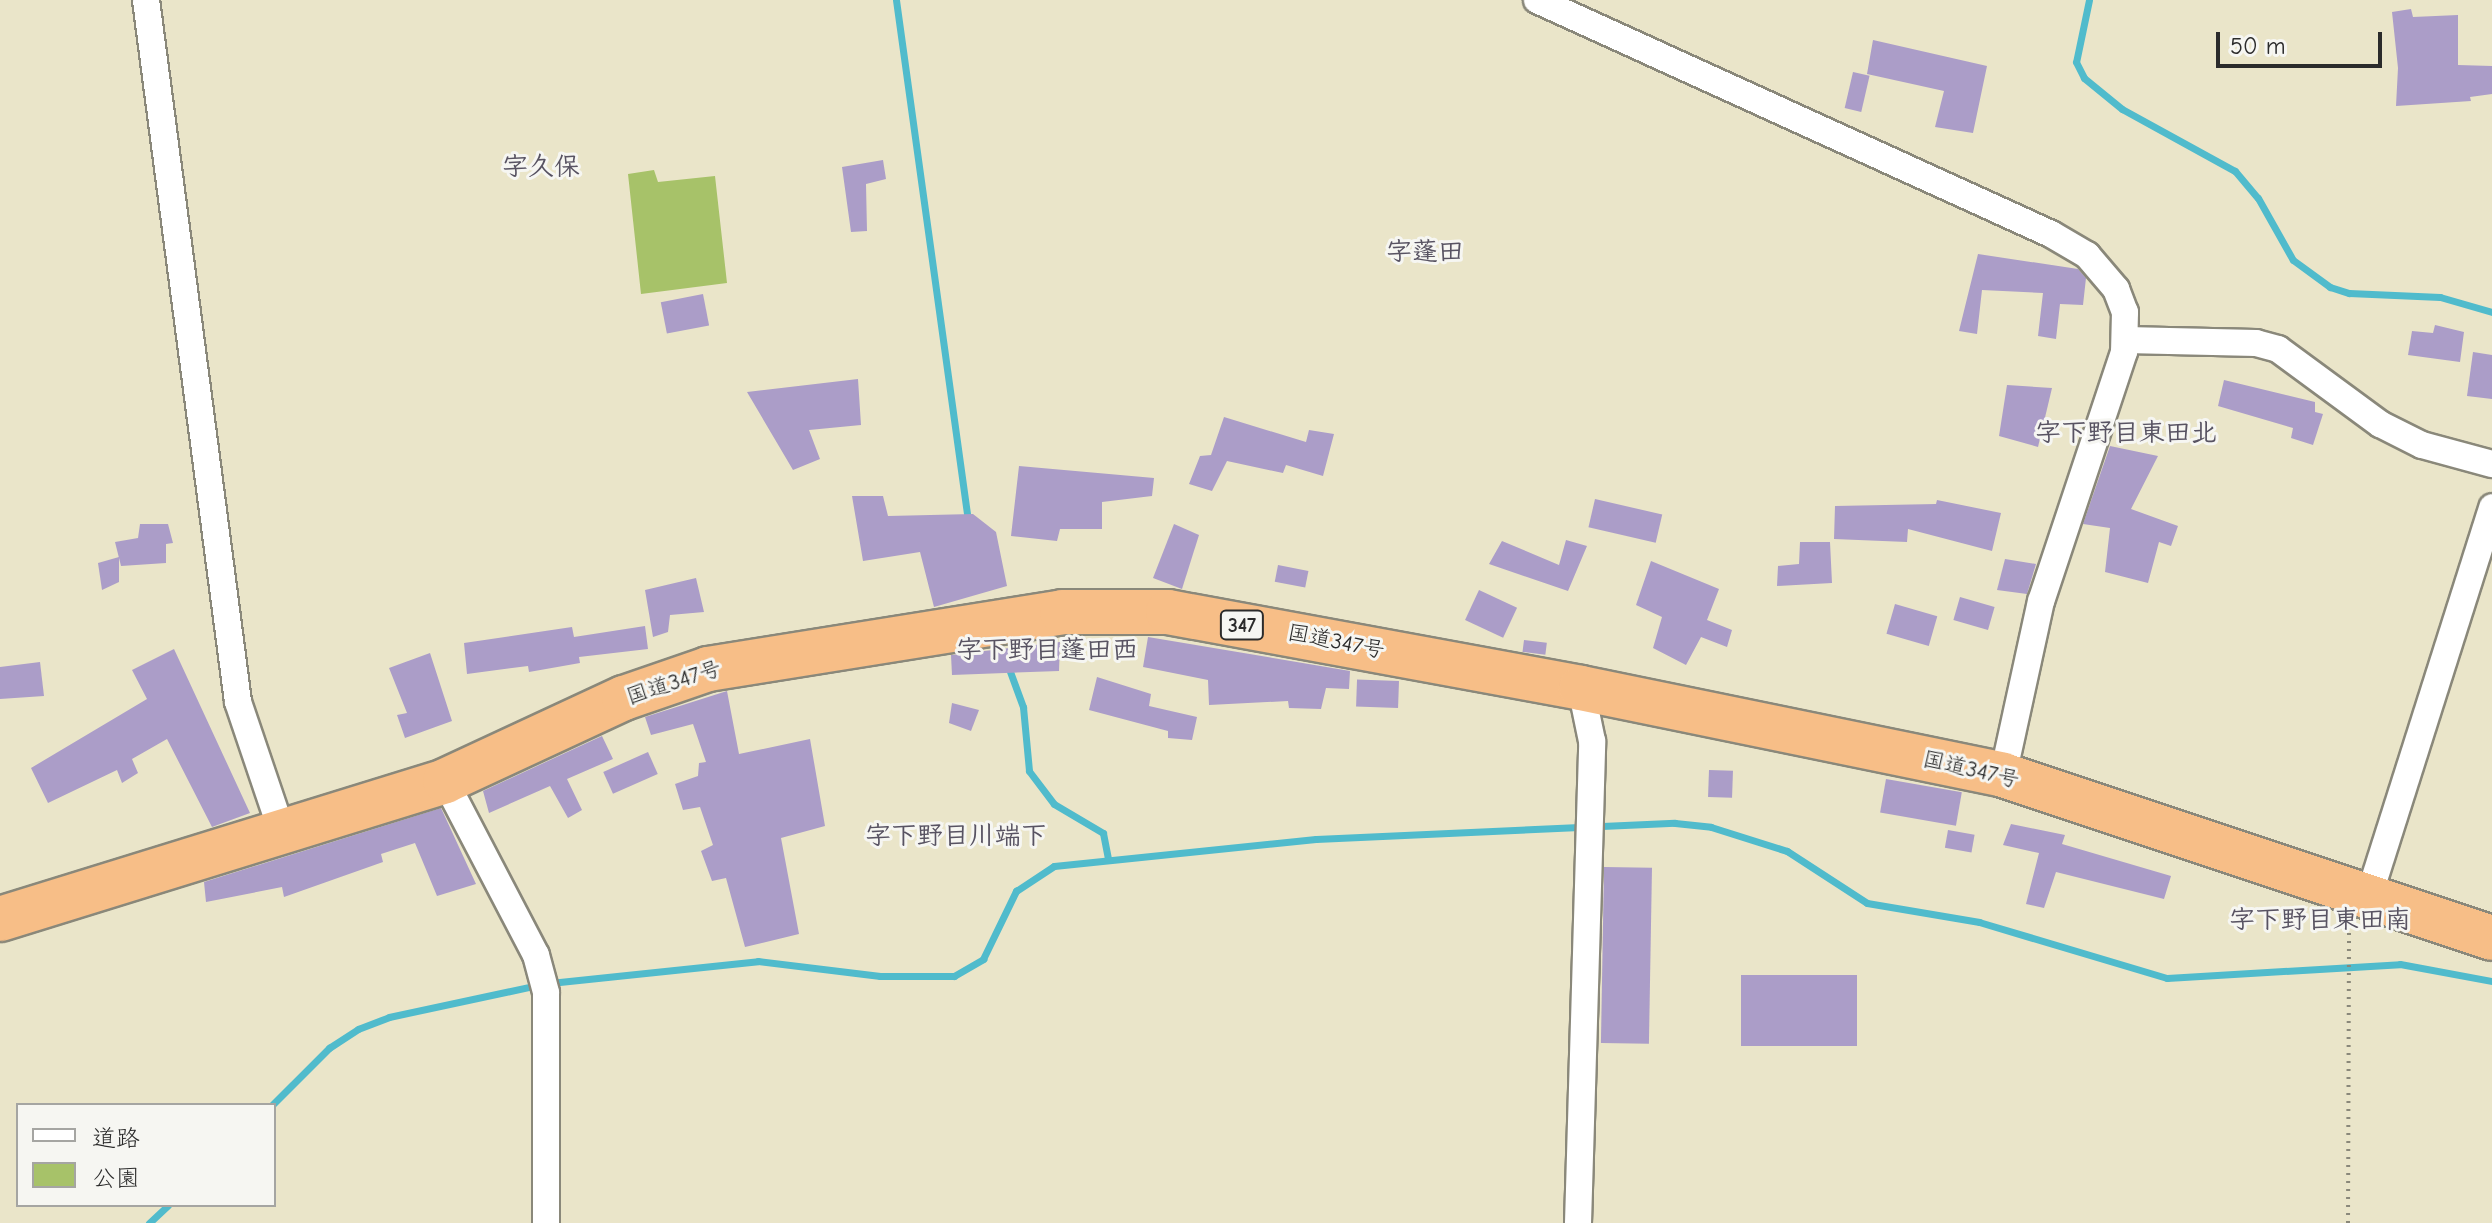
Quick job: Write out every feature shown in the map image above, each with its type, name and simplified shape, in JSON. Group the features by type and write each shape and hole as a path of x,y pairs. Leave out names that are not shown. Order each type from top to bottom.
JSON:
{"highway":[{"name":"国道347号","path":"0,919 283,835 445,781 624,698 708,669 1062,612 1168,612 1581,688 2003,775 2492,938"}],"street":[{"path":"146,0 238,702 283,835"},
{"path":"1537,0 2073,245 2100,267 2116,289 2125,312 2126,340 2041,601 2003,775"},
{"path":"2126,340 2256,343 2278,349 2380,424 2422,445 2492,464"},
{"path":"2368,899 2492,507"},
{"path":"1578,1223 1586,805 1592,741 1581,688"},
{"path":"445,781 505,890 543,983 546,1223"}],"path":[{"path":"2347,953 2350,986 2348,1223"}],"green space":[{"path":"654,170 658,182 715,176 727,283 641,294 628,174"}],"building":[{"path":"2411,9 2413,17 2458,15 2458,65 2492,66 2492,94 2470,97 2471,101 2396,106 2398,68 2392,12"},
{"path":"1873,40 1987,66 1973,133 1935,127 1944,91 1867,74"},
{"path":"1853,72 1870,76 1861,112 1845,108"},
{"path":"883,160 886,179 866,184 867,231 851,232 842,167"},
{"path":"1978,254 2078,269 2086,278 2083,305 2060,304 2056,339 2038,336 2043,293 1982,290 1977,334 1959,331"},
{"path":"703,294 709,325 667,334 661,302"},
{"path":"2435,325 2464,332 2460,362 2408,355 2412,331 2433,333"},
{"path":"2473,352 2492,355 2492,399 2467,396"},
{"path":"858,379 861,425 809,430 820,459 793,470 747,392"},
{"path":"2224,380 2315,402 2315,412 2323,414 2313,445 2291,438 2293,428 2218,406"},
{"path":"2007,385 2052,388 2038,447 1999,436"},
{"path":"1224,417 1306,442 1309,430 1334,434 1323,476 1286,465 1283,473 1227,461 1212,491 1189,484 1200,456 1211,455"},
{"path":"2110,446 2158,456 2131,509 2178,526 2171,546 2159,542 2148,583 2105,572 2110,528 2083,524"},
{"path":"1019,466 1154,478 1152,496 1102,502 1102,529 1060,529 1057,541 1011,536"},
{"path":"852,496 883,496 888,516 973,514 996,532 1007,586 934,607 920,552 863,561"},
{"path":"1595,499 1662,515 1656,543 1588,527"},
{"path":"1937,500 2001,513 1992,551 1908,529 1907,542 1834,539 1835,506 1936,504"},
{"path":"140,524 168,524 173,543 166,544 166,563 121,566 115,542 138,538"},
{"path":"1174,524 1199,535 1182,589 1153,578"},
{"path":"1566,540 1587,546 1568,591 1489,564 1502,541 1559,565"},
{"path":"1800,542 1830,542 1832,583 1777,586 1778,566 1799,564"},
{"path":"119,557 119,582 102,590 98,563"},
{"path":"2005,559 2036,564 2027,594 1997,590"},
{"path":"1651,561 1719,589 1707,620 1732,630 1727,647 1701,637 1686,665 1653,648 1662,617 1636,605"},
{"path":"1278,565 1308,571 1305,588 1275,582"},
{"path":"696,578 704,612 670,615 668,632 653,637 645,590"},
{"path":"1479,590 1517,608 1503,638 1465,620"},
{"path":"1960,597 1995,607 1988,630 1953,620"},
{"path":"1895,604 1937,616 1929,646 1886,634"},
{"path":"645,626 648,649 579,657 580,663 529,672 528,666 467,674 464,643 572,627 574,637"},
{"path":"1148,637 1350,671 1349,689 1326,688 1321,709 1289,708 1288,701 1209,705 1208,680 1143,667"},
{"path":"1524,640 1547,643 1545,655 1523,652"},
{"path":"1060,642 1059,671 952,675 951,655"},
{"path":"174,649 250,813 212,827 167,739 132,759 138,773 122,783 117,770 48,803 31,768 147,699 132,670"},
{"path":"430,653 452,721 405,738 397,715 407,713 389,668"},
{"path":"40,662 44,696 0,699 0,667"},
{"path":"1097,677 1151,694 1149,706 1197,717 1192,740 1168,738 1168,731 1089,710"},
{"path":"1357,680 1399,681 1398,708 1356,707"},
{"path":"727,691 739,754 810,739 825,826 781,838 799,934 745,947 726,878 712,881 701,851 713,845 700,807 683,810 675,784 698,776 699,763 706,762 693,724 651,735 645,717"},
{"path":"952,703 979,710 971,731 949,723"},
{"path":"602,736 613,759 567,779 582,810 568,818 550,786 489,813 483,791"},
{"path":"648,752 658,774 613,794 603,772"},
{"path":"1709,770 1733,771 1732,798 1708,797"},
{"path":"1886,779 1962,792 1956,826 1880,812"},
{"path":"441,808 476,884 437,896 415,843 381,854 383,862 284,897 282,887 206,902 204,882"},
{"path":"2011,824 2065,835 2062,844 2171,876 2164,899 2056,872 2044,908 2026,904 2039,853 2003,845"},
{"path":"1948,830 1975,835 1971,852 1945,848"},
{"path":"1604,867 1652,868 1649,1044 1601,1043"},
{"path":"1741,975 1857,975 1857,1046 1741,1046"}],"waterway":[{"path":"896,0 968,521"},
{"path":"2089,0 2076,62 2084,78 2122,109 2235,171 2258,198 2293,260 2330,287 2349,293 2440,297 2492,312"},
{"path":"1008,666 1023,707 1029,771 1054,804 1103,833 1108,858"},
{"path":"550,983 758,961 880,976 954,976 983,959 1016,891 1054,866 1316,839 1675,823 1711,827 1787,851 1867,903 1979,922 2167,978 2400,964 2492,981"},
{"path":"274,1103 329,1048 358,1029 389,1017 538,985"},
{"path":"149,1223 166,1207"}],"district":[{"name":"字久保","path":"541,168"},
{"name":"字蓬田","path":"1425,253"},
{"name":"字下野目東田北","path":"2126,434"},
{"name":"字下野目蓬田西","path":"1047,651"},
{"name":"字下野目川端下","path":"956,837"},
{"name":"字下野目東田南","path":"2320,921"}]}
